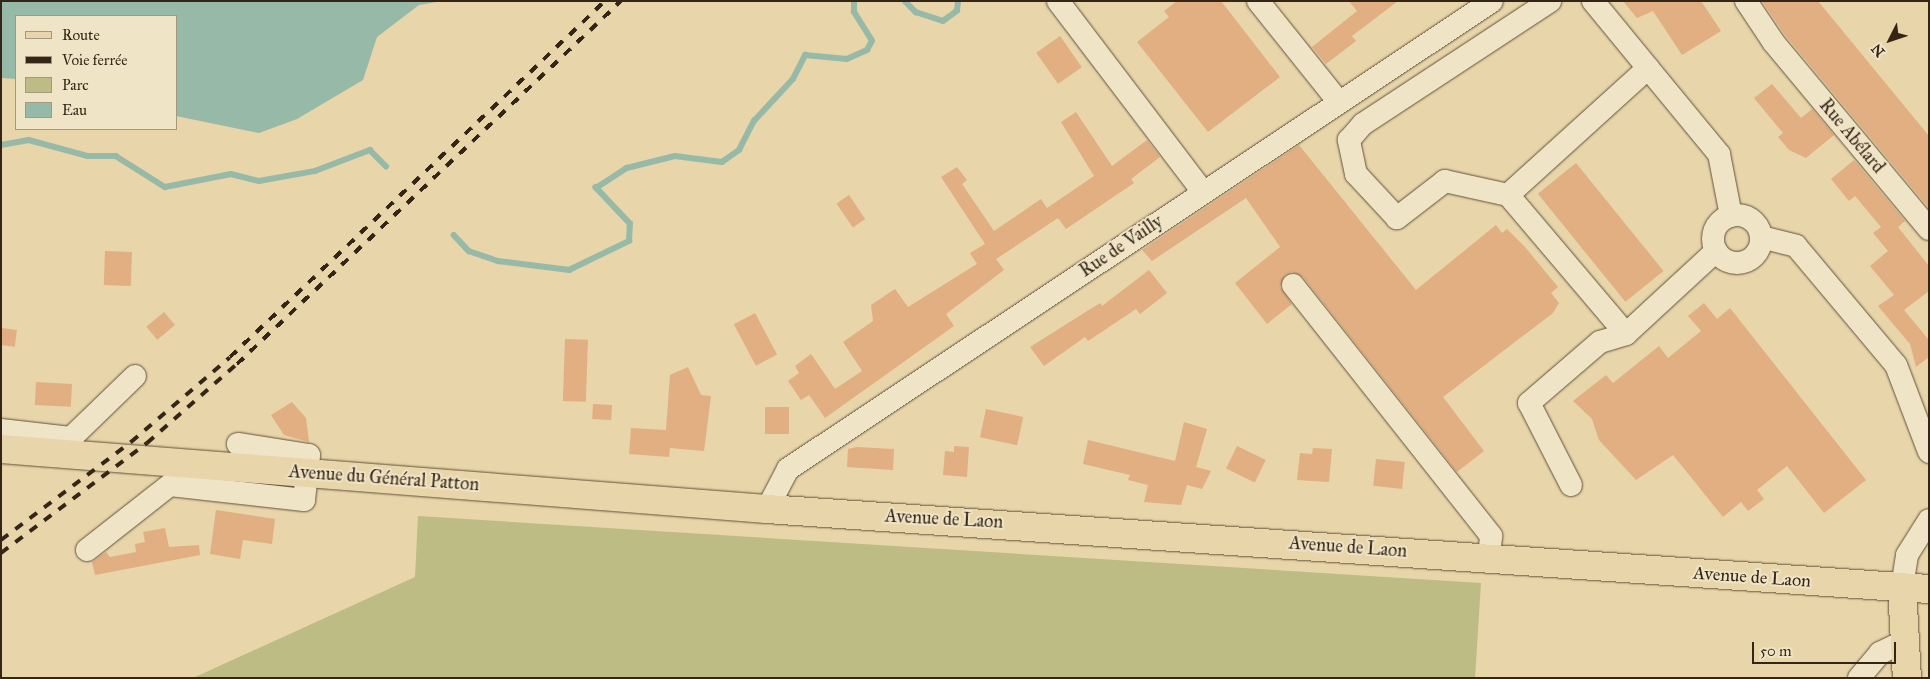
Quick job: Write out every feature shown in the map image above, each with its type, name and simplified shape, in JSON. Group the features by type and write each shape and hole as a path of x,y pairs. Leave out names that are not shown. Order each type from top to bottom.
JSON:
{"main road":[{"name":"Avenue du Général Patton","path":"1,449 768,509"},
{"name":"Avenue de Laon","path":"768,509 1916,588"},
{"path":"1908,678 1903,642 1916,588"}],"street":[{"path":"1058,1 1203,192"},
{"path":"1258,1 1339,102"},
{"name":"Rue de Vailly","path":"768,509 788,469 1492,1"},
{"path":"1550,1 1363,124 1349,140 1356,174 1397,218 1445,180 1508,195 1626,334"},
{"path":"1593,1 1720,154 1731,216"},
{"name":"Rue Abélard","path":"1746,1 1774,43 1929,229"},
{"path":"1508,195 1648,68"},
{"path":"1762,237 1758,253 1744,262 1728,262 1716,251 1715,230 1731,216 1751,219 1762,237 1796,246 1896,365 1929,452"},
{"path":"1570,485 1529,403 1600,342 1626,334 1716,251"},
{"path":"1293,285 1490,536 1489,558"},
{"path":"1,430 71,438 135,376"},
{"path":"87,550 170,485 304,500 310,472 309,455 238,444"},
{"path":"1916,588 1907,556 1929,520"},
{"path":"1859,678 1880,652 1903,642"}],"green space":[{"path":"418,516 1481,583 1475,678 193,678 415,577"}],"water":[{"path":"1,1 443,1 419,5 377,37 363,80 297,119 259,133 178,116 178,15 15,15 15,79 1,78"}],"building":[{"path":"1177,1 1221,1 1280,77 1208,132 1137,42 1169,17 1164,11"},
{"path":"1349,1 1398,1 1352,36 1356,41 1326,64 1312,47 1357,11"},
{"path":"1623,1 1701,1 1721,31 1682,55 1653,11 1637,18"},
{"path":"1762,1 1818,1 1929,136 1929,208 1785,35"},
{"path":"1060,36 1082,67 1058,84 1036,53"},
{"path":"1772,84 1801,118 1812,109 1834,135 1806,158 1789,150 1778,137 1783,133 1754,98"},
{"path":"1076,112 1112,166 1147,140 1160,157 1131,179 1134,183 1066,229 1058,218 996,259 1004,270 946,314 954,326 825,418 809,395 801,400 788,381 799,373 795,366 811,354 835,389 862,371 843,342 873,321 871,305 895,289 908,307 977,264 970,253 985,244 941,177 957,167 967,180 962,184 994,231 1041,199 1047,208 1094,176 1061,122"},
{"path":"1299,145 1416,290 1496,225 1502,233 1507,229 1525,247 1558,287 1551,293 1559,303 1553,313 1443,397 1484,451 1457,472 1303,277 1292,272 1285,275 1280,287 1292,304 1267,324 1235,283 1280,247 1246,198 1152,261 1142,250"},
{"path":"1854,160 1905,221 1898,227 1929,266 1929,291 1904,310 1929,340 1929,357 1916,367 1910,344 1878,306 1894,295 1870,266 1888,251 1873,233 1881,227 1855,196 1849,201 1831,179"},
{"path":"1576,163 1663,271 1625,302 1538,194"},
{"path":"849,195 865,219 853,227 837,203"},
{"path":"105,251 132,252 131,286 104,285"},
{"path":"1149,270 1167,293 1140,314 1136,309 1088,341 1085,337 1044,366 1030,347 1100,303 1102,306"},
{"path":"1704,303 1717,319 1730,308 1866,480 1824,513 1787,466 1757,490 1764,499 1748,511 1741,502 1723,517 1673,455 1636,480 1599,440 1592,419 1573,401 1606,375 1613,383 1659,346 1668,358 1701,331 1688,316"},
{"path":"164,312 175,325 157,340 146,327"},
{"path":"755,313 777,354 756,366 734,324"},
{"path":"1,328 17,330 15,347 1,345"},
{"path":"565,339 588,340 586,402 563,401"},
{"path":"688,367 701,395 711,396 704,451 670,448 669,457 629,454 631,428 666,430 670,375"},
{"path":"36,382 72,384 71,407 35,405"},
{"path":"292,402 306,418 309,442 284,435 271,415"},
{"path":"593,404 612,405 611,420 592,419"},
{"path":"765,407 789,407 789,434 765,434"},
{"path":"986,409 1023,417 1017,445 980,437"},
{"path":"1184,422 1207,429 1196,467 1211,471 1202,489 1187,485 1181,505 1144,502 1148,485 1128,480 1130,475 1083,464 1088,440 1175,461"},
{"path":"954,446 969,447 967,477 943,475 945,451 954,452"},
{"path":"1237,446 1266,460 1255,482 1226,468"},
{"path":"857,447 894,449 893,470 847,467 848,449"},
{"path":"1313,448 1332,449 1329,482 1297,480 1300,453 1312,454"},
{"path":"1376,459 1405,462 1402,489 1373,486"},
{"path":"216,510 275,519 272,544 243,540 240,559 210,554"},
{"path":"165,528 169,547 199,545 200,555 95,575 92,562 106,552 110,557 136,552 135,544 145,542 143,532"}],"waterway":[{"path":"454,235 469,251 498,261 569,270 629,241 630,224 596,188 627,168 675,156 722,162 739,150 754,121 793,79 805,55 847,59 867,50 872,41 854,12 854,1"},
{"path":"905,1 916,12 943,21 957,11 958,1"},
{"path":"1,145 29,140 88,156 116,156 165,187 231,174 259,181 315,171 370,150 386,166"}],"railway":[{"path":"1,540 131,442 230,357 605,1"},
{"path":"1,553 147,443 237,364 621,1"}]}
